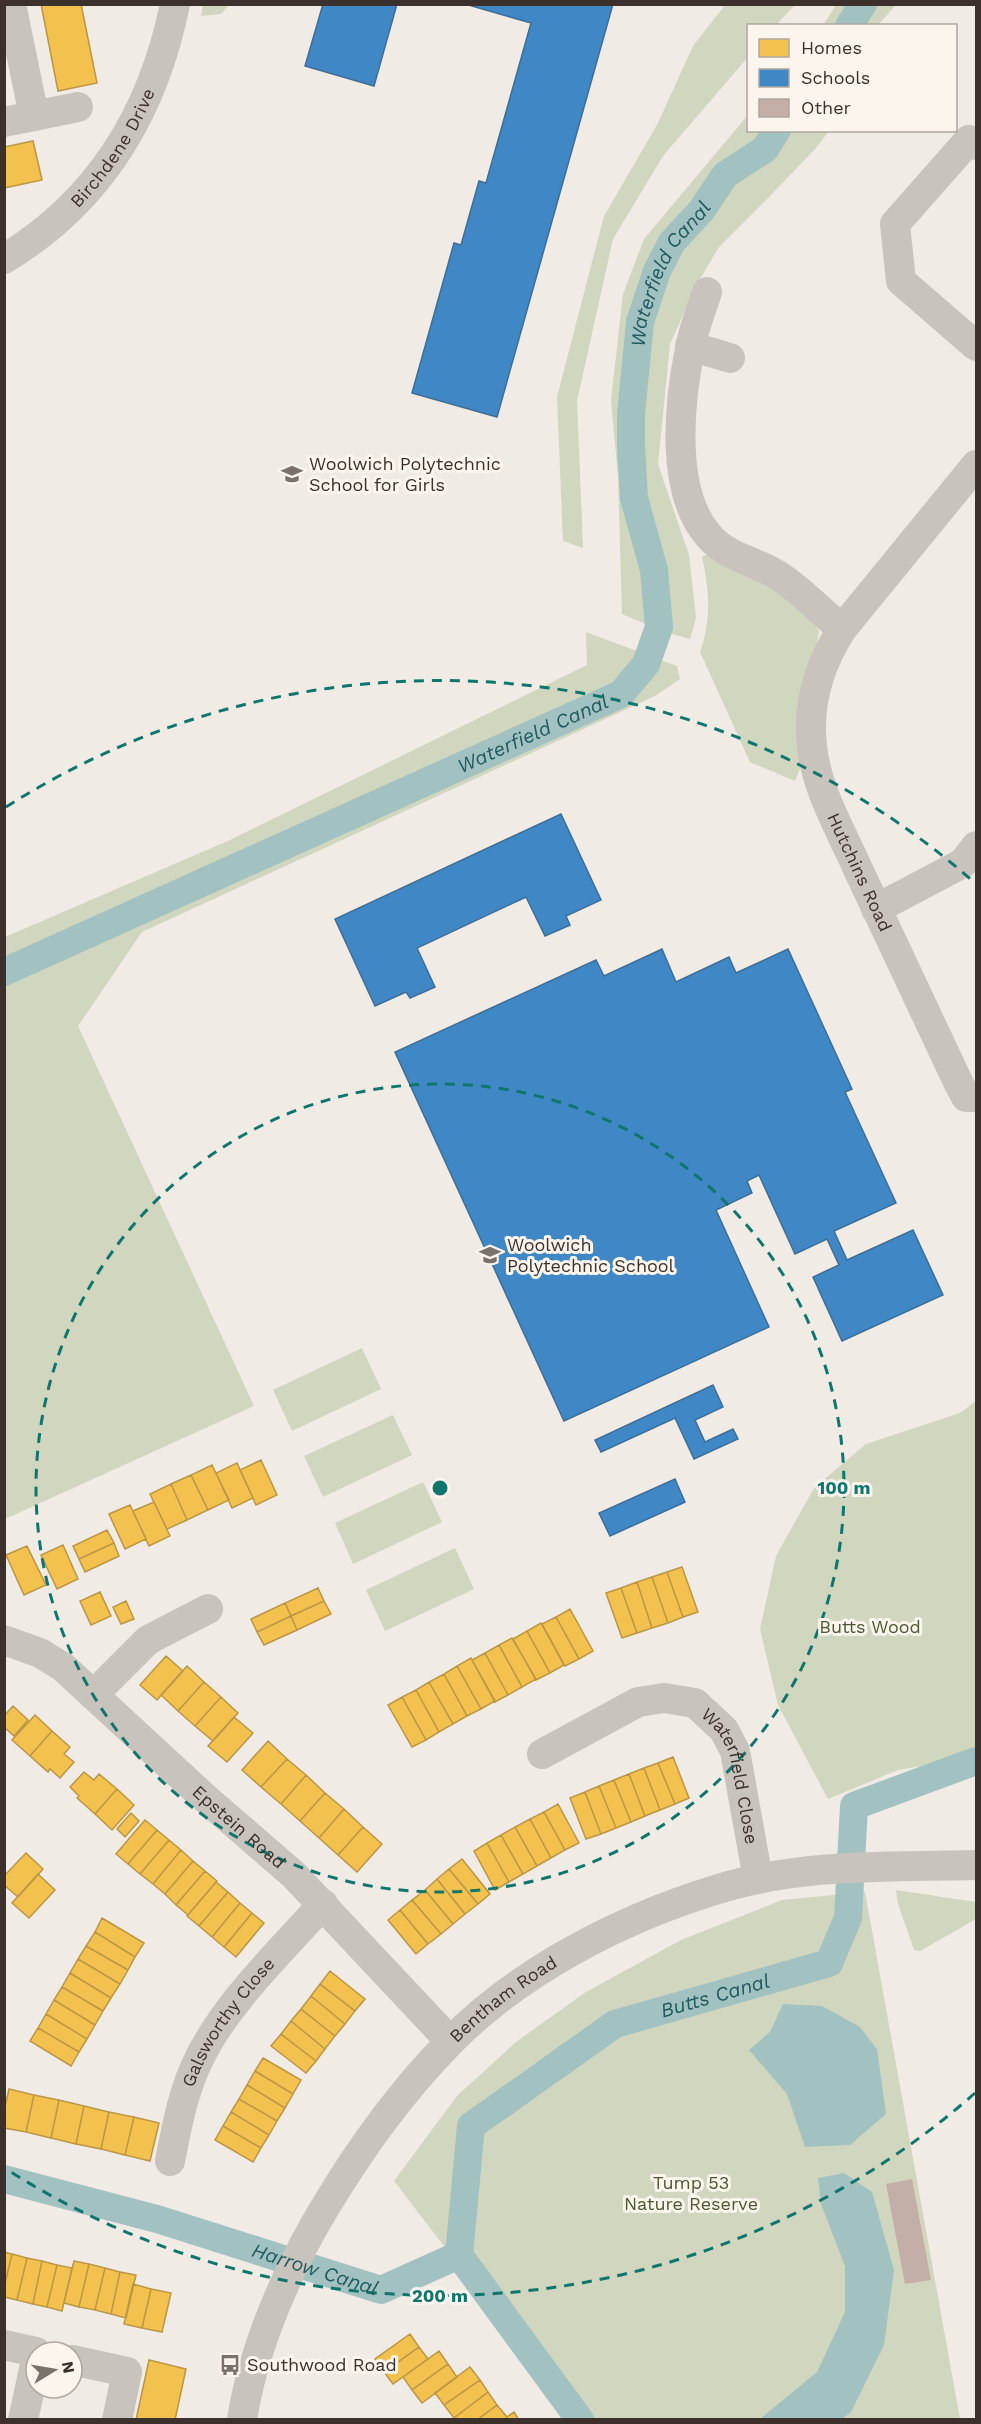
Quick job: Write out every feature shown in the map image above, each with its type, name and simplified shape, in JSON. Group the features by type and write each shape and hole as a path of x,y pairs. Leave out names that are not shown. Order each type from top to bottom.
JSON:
{"street":[{"path":"11,4 34,116"},
{"name":"Birchdene Drive","path":"4,259 62,218 118,151 135,125 162,60 175,4"},
{"path":"4,122 78,107"},
{"path":"967,139 895,224 901,281 976,346"},
{"path":"707,292 690,346 682,389 681,451 686,487 694,512 708,536 729,553 780,576 842,629"},
{"path":"690,346 730,358"},
{"name":"Hutchins Road","path":"976,465 842,629 828,650 819,670 813,698 812,746 825,796 876,909 959,1084 966,1097 976,1097"},
{"path":"876,909 963,863 976,846"},
{"path":"93,1695 148,1640 208,1609"},
{"name":"Epstein Road","path":"4,1640 17,1643 63,1667 205,1798 294,1875 450,2041"},
{"name":"Waterfield Close","path":"542,1754 638,1702 664,1698 695,1703 724,1730 735,1751 758,1879"},
{"name":"Bentham Road","path":"242,2420 252,2375 276,2303 311,2230 354,2160 383,2118 450,2041 503,1997 575,1949 656,1910 716,1889 758,1879 822,1869 899,1865 976,1865"},
{"name":"Galsworthy Close","path":"170,2161 184,2095 213,2032 322,1904"},
{"path":"4,2345 24,2349"},
{"path":"84,2363 128,2372 117,2420"},
{"path":"23,2420 27,2400"}],"green space":[{"path":"203,4 229,5 221,14 201,16"},
{"path":"836,4 896,5 879,24 824,24"},
{"path":"725,5 795,5 777,24 747,24 747,58 663,156 613,239 577,401 583,548 563,541 557,397 604,216 657,125 693,46"},
{"path":"747,116 747,132 828,132 816,148 719,247 697,284 670,344 658,464 689,555 696,618 690,639 662,631 622,614 618,476 611,400 623,294 644,239"},
{"path":"710,554 785,595 799,606 819,631 801,766 795,781 750,762 700,652 708,616 702,556"},
{"path":"586,632 677,666 680,679 655,696 142,932 78,1026 254,1406 5,1519 5,937 230,840 587,665"},
{"path":"362,1348 381,1389 292,1431 273,1390"},
{"name":"Butts Wood","path":"976,1401 976,1749 954,1761 898,1770 828,1799 778,1705 760,1629 776,1556 814,1488 866,1444 960,1413"},
{"path":"393,1415 412,1455 323,1497 304,1456"},
{"path":"423,1482 442,1522 353,1564 335,1523"},
{"path":"455,1548 474,1589 385,1631 366,1590"},
{"path":"896,1890 976,1902 976,1919 920,1951 914,1950 898,1904"},
{"name":"Tump 53 Nature Reserve","path":"865,1892 960,2419 577,2419 394,2181 457,2096 516,2042 586,1992 681,1940 782,1900"}],"water":[{"path":"783,2004 822,2006 860,2027 877,2049 886,2114 850,2145 805,2147 787,2094 749,2050 770,2032"},
{"path":"844,2173 872,2192 894,2270 884,2345 851,2412 842,2419 760,2419 817,2372 845,2312 845,2266 821,2204 818,2178"}],"building: Homes":[{"path":"41,4 81,4 97,83 58,91"},
{"path":"33,141 42,180 4,188 4,147"},
{"path":"261,1460 277,1495 256,1505 240,1470"},
{"path":"237,1463 253,1498 232,1508 216,1473"},
{"path":"212,1465 229,1500 208,1510 191,1475"},
{"path":"191,1475 208,1510 187,1520 171,1484"},
{"path":"171,1484 187,1520 167,1529 150,1494"},
{"path":"154,1502 170,1536 149,1546 133,1511"},
{"path":"130,1505 146,1539 125,1549 109,1514"},
{"path":"107,1530 114,1543 79,1559 73,1546"},
{"path":"114,1543 119,1556 85,1572 79,1559"},
{"path":"63,1545 78,1579 57,1589 41,1555"},
{"path":"27,1546 46,1585 24,1595 6,1555"},
{"path":"682,1567 698,1612 683,1617 667,1572"},
{"path":"667,1572 683,1617 668,1623 652,1577"},
{"path":"652,1577 668,1623 652,1628 637,1582"},
{"path":"637,1582 652,1628 637,1633 621,1588"},
{"path":"318,1588 324,1601 291,1616 285,1603"},
{"path":"621,1588 637,1633 622,1638 606,1593"},
{"path":"100,1592 111,1616 91,1625 80,1601"},
{"path":"126,1601 134,1619 121,1624 113,1607"},
{"path":"324,1601 331,1614 297,1630 291,1616"},
{"path":"285,1603 291,1616 257,1632 251,1619"},
{"path":"570,1609 593,1651 579,1659 556,1617"},
{"path":"291,1616 297,1630 264,1645 257,1632"},
{"path":"556,1617 579,1659 565,1666 542,1624"},
{"path":"541,1623 564,1665 550,1673 527,1631"},
{"path":"527,1631 550,1673 536,1680 513,1639"},
{"path":"512,1638 536,1679 522,1687 499,1645"},
{"path":"499,1645 522,1687 508,1695 485,1653"},
{"path":"485,1653 508,1695 495,1702 472,1660"},
{"path":"166,1656 183,1671 157,1700 140,1685"},
{"path":"471,1658 495,1701 481,1709 457,1666"},
{"path":"187,1666 204,1682 178,1711 161,1695"},
{"path":"457,1666 481,1709 467,1716 444,1674"},
{"path":"444,1674 467,1716 453,1724 429,1682"},
{"path":"204,1682 221,1697 195,1726 178,1711"},
{"path":"429,1682 453,1724 439,1732 416,1690"},
{"path":"416,1690 439,1732 426,1740 402,1697"},
{"path":"221,1697 238,1713 213,1741 195,1726"},
{"path":"402,1697 426,1740 412,1747 388,1705"},
{"path":"13,1706 28,1720 14,1736 4,1727 4,1716"},
{"path":"35,1715 52,1731 30,1756 12,1740"},
{"path":"234,1717 253,1733 227,1762 208,1746"},
{"path":"52,1731 70,1747 64,1754 74,1762 60,1778 50,1769 48,1772 30,1756"},
{"path":"268,1741 287,1759 261,1787 242,1770"},
{"path":"673,1757 689,1798 675,1804 658,1763"},
{"path":"287,1759 306,1775 281,1804 261,1787"},
{"path":"658,1763 675,1804 660,1810 644,1768"},
{"path":"644,1768 660,1810 645,1816 629,1774"},
{"path":"84,1772 94,1780 99,1774 117,1789 95,1814 77,1798 79,1796 70,1787"},
{"path":"629,1774 645,1816 631,1822 614,1780"},
{"path":"306,1775 325,1793 300,1821 281,1804"},
{"path":"614,1780 631,1822 616,1828 599,1786"},
{"path":"599,1786 616,1828 601,1834 585,1792"},
{"path":"117,1789 134,1805 112,1830 95,1814"},
{"path":"585,1792 601,1834 586,1839 570,1798"},
{"path":"325,1793 344,1809 319,1838 300,1821"},
{"path":"558,1804 579,1843 565,1850 544,1812"},
{"path":"344,1809 363,1827 338,1855 319,1838"},
{"path":"544,1812 565,1850 551,1858 530,1819"},
{"path":"131,1813 139,1821 125,1837 117,1829"},
{"path":"530,1819 551,1858 537,1866 515,1827"},
{"path":"145,1820 157,1830 128,1864 116,1854"},
{"path":"363,1827 382,1844 357,1872 338,1855"},
{"path":"515,1827 537,1866 523,1874 501,1835"},
{"path":"157,1830 169,1840 140,1874 128,1864"},
{"path":"501,1835 523,1874 509,1882 487,1843"},
{"path":"169,1840 181,1850 153,1884 140,1874"},
{"path":"487,1843 509,1882 495,1890 474,1851"},
{"path":"181,1850 193,1861 165,1894 153,1884"},
{"path":"26,1853 43,1869 18,1897 4,1885 4,1876"},
{"path":"462,1859 490,1894 478,1904 449,1869"},
{"path":"193,1861 205,1871 176,1905 165,1894"},
{"path":"449,1869 478,1904 465,1914 437,1879"},
{"path":"205,1871 217,1881 188,1915 176,1905"},
{"path":"38,1874 55,1890 29,1918 12,1903"},
{"path":"437,1879 465,1914 453,1924 425,1890"},
{"path":"216,1882 228,1892 199,1926 187,1916"},
{"path":"425,1890 453,1924 441,1934 412,1900"},
{"path":"228,1892 240,1903 212,1937 199,1926"},
{"path":"412,1900 441,1934 428,1944 400,1910"},
{"path":"240,1903 252,1913 224,1947 212,1937"},
{"path":"400,1910 428,1944 416,1954 388,1920"},
{"path":"252,1913 264,1923 236,1957 224,1947"},
{"path":"102,1918 144,1943 135,1957 95,1932"},
{"path":"95,1932 135,1957 128,1970 86,1946"},
{"path":"86,1946 128,1970 120,1984 78,1959"},
{"path":"78,1959 120,1984 111,1998 70,1973"},
{"path":"330,1971 365,1999 355,2011 320,1984"},
{"path":"70,1973 111,1998 103,2011 62,1987"},
{"path":"320,1984 355,2011 345,2024 311,1996"},
{"path":"62,1987 103,2011 95,2025 54,2000"},
{"path":"311,1996 345,2024 335,2036 301,2009"},
{"path":"54,2000 95,2025 87,2039 46,2014"},
{"path":"301,2009 335,2036 325,2049 291,2021"},
{"path":"46,2014 87,2039 79,2052 38,2028"},
{"path":"291,2021 325,2049 316,2061 281,2034"},
{"path":"38,2028 79,2052 71,2066 30,2041"},
{"path":"281,2034 316,2061 306,2073 271,2046"},
{"path":"263,2058 301,2080 293,2094 255,2071"},
{"path":"255,2071 293,2094 285,2108 247,2085"},
{"path":"247,2085 285,2108 277,2121 239,2099"},
{"path":"9,2089 34,2095 26,2132 4,2128 4,2111"},
{"path":"34,2095 59,2100 51,2138 26,2132"},
{"path":"239,2099 277,2121 269,2135 231,2112"},
{"path":"59,2100 84,2106 76,2144 51,2138"},
{"path":"84,2106 109,2112 101,2149 76,2144"},
{"path":"109,2112 134,2117 125,2155 101,2149"},
{"path":"231,2112 269,2135 261,2148 223,2126"},
{"path":"134,2117 159,2123 150,2161 125,2155"},
{"path":"223,2126 261,2148 253,2162 215,2140"},
{"path":"4,2252 12,2254 4,2288"},
{"path":"12,2254 27,2258 17,2300 4,2297"},
{"path":"27,2258 42,2261 33,2304 17,2300"},
{"path":"42,2261 57,2265 47,2307 33,2304"},
{"path":"74,2261 89,2264 79,2307 64,2303"},
{"path":"89,2264 105,2268 95,2310 79,2307"},
{"path":"57,2265 72,2268 62,2311 47,2307"},
{"path":"105,2268 120,2272 111,2314 95,2310"},
{"path":"120,2272 136,2275 126,2318 111,2314"},
{"path":"133,2284 151,2289 142,2328 124,2324"},
{"path":"151,2289 171,2293 162,2332 142,2328"},
{"path":"410,2334 419,2347 384,2372 375,2359"},
{"path":"419,2347 428,2359 393,2384 384,2372"},
{"path":"439,2351 448,2364 412,2390 403,2377"},
{"path":"149,2360 186,2369 175,2420 136,2420"},
{"path":"448,2364 457,2377 422,2403 412,2390"},
{"path":"470,2367 480,2380 444,2405 435,2393"},
{"path":"480,2380 488,2392 454,2418 444,2405"},
{"path":"488,2392 497,2405 477,2420 455,2420 454,2418"},
{"path":"497,2405 507,2417 504,2420 477,2420"},
{"path":"514,2412 519,2420 504,2420 507,2417"}],"building: Schools":[{"path":"323,4 397,4 374,86 305,66"},
{"path":"465,4 613,4 497,417 412,393 454,243 461,245 479,181 486,183 531,23"},
{"path":"561,814 601,900 566,916 570,925 545,936 526,897 417,948 435,987 410,998 406,992 375,1006 335,919"},
{"path":"662,949 676,982 729,957 736,973 788,949 852,1089 845,1092 896,1203 834,1231 847,1260 913,1230 943,1295 842,1341 813,1277 839,1265 827,1239 795,1254 759,1175 747,1181 752,1193 716,1210 769,1327 564,1421 395,1052 596,960 604,976"},
{"path":"713,1385 723,1407 695,1420 705,1442 733,1429 738,1439 694,1459 675,1418 601,1452 595,1440"},
{"path":"675,1479 685,1502 610,1536 599,1513"}],"building: Other":[{"path":"912,2179 931,2280 905,2284 886,2184"}],"waterway":[{"name":"Waterfield Canal","path":"850,24 863,4"},
{"name":"Waterfield Canal","path":"4,972 621,694 646,664 659,627 654,570 634,498 631,414 640,322 657,271 672,242 701,211 725,175 765,149 776,132"},
{"name":"Butts Canal","path":"459,2255 471,2126 615,2024 829,1963 848,1918 854,1806 976,1761"},
{"name":"Harrow Canal","path":"4,2179 157,2219 381,2290 459,2255"},
{"name":"Harrow Canal","path":"459,2255 580,2420"}],"place":[{"name":"Woolwich Polytechnic School for Girls","path":"292,474"},
{"name":"Woolwich Polytechnic School","path":"490,1255"},
{"name":"Southwood Road","path":"230,2365"}]}
